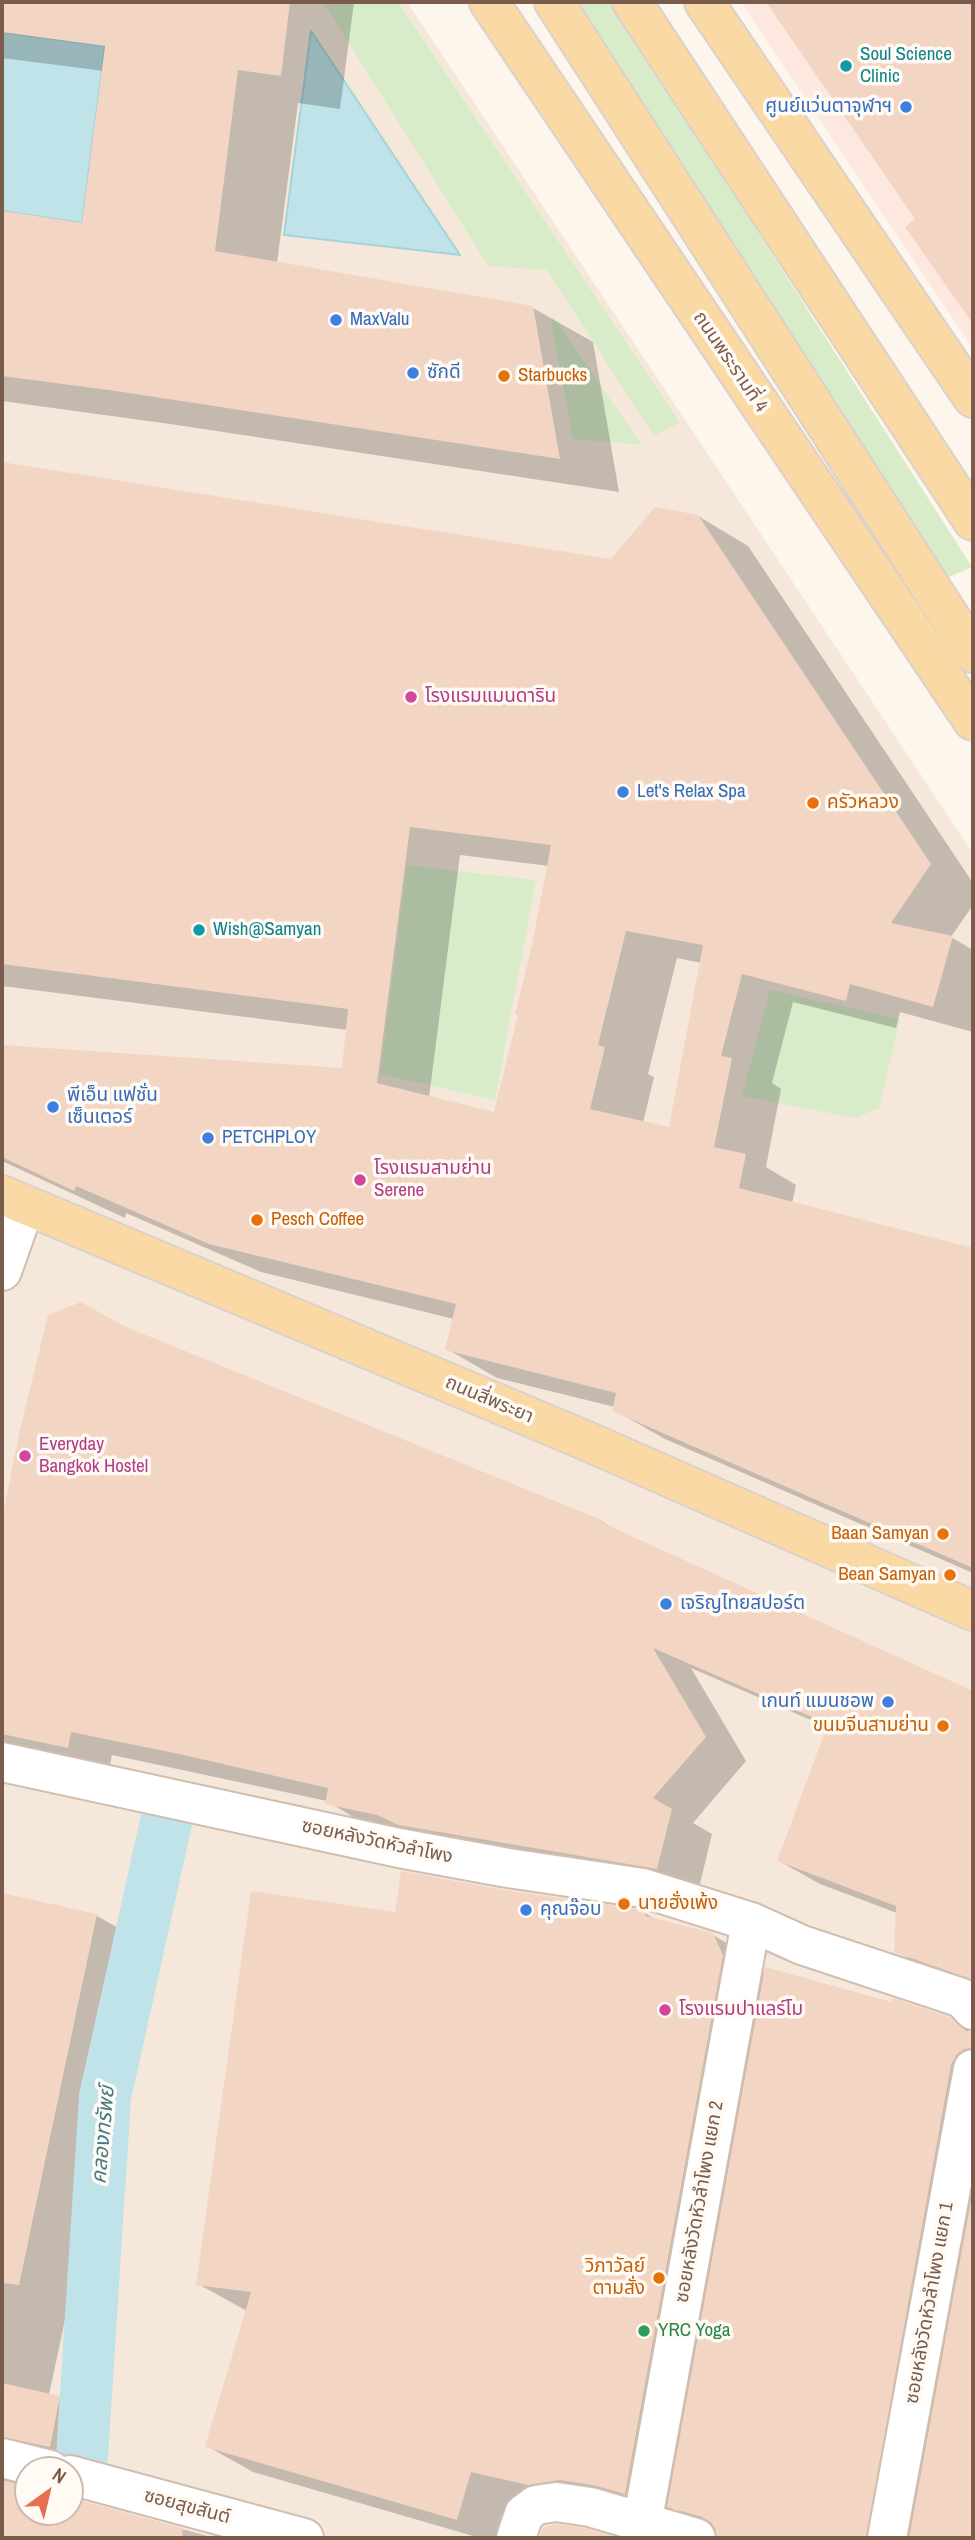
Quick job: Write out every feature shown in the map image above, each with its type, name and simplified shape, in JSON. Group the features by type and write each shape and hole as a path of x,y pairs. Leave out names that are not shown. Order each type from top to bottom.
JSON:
{"main road":[{"name":"ถนนพระรามที่ 4","path":"489,2 973,721"},
{"path":"554,2 973,653"},
{"path":"632,2 973,521"},
{"path":"704,2 973,398"},
{"name":"ถนนสี่พระยา","path":"13,1200 576,1436 973,1611"}],"street":[{"path":"2,1271 13,1200"},
{"name":"ซอยหลังวัดหัวลำโพง","path":"2,1762 399,1848 508,1868 643,1888 751,1922"},
{"path":"751,1922 802,1945 962,1998 973,2010"},
{"name":"ซอยหลังวัดหัวลำโพง แยก 2","path":"642,2524 751,1922"},
{"name":"ซอยหลังวัดหัวลำโพง แยก 1","path":"887,2538 973,2068"},
{"name":"ซอยสุขสันต์","path":"84,2479 304,2538"},
{"path":"516,2538 524,2514 536,2505 555,2502 590,2507 696,2538"}],"shaded area":[{"path":"2,2 407,2 973,853 973,2538 2,2538"},
{"path":"741,2 973,2 973,349"},
{"path":"179,2521 247,2538 175,2538"}],"green space":[{"path":"323,2 398,2 680,423 654,436 547,270 488,266"},
{"path":"569,2 611,2 972,567 945,579"},
{"path":"551,314 642,445 573,439"},
{"path":"407,865 536,880 495,1100 380,1074"},
{"path":"770,990 900,1019 879,1108 855,1118 742,1096"}],"water":[{"path":"311,31 460,255 284,235"},
{"path":"2,32 105,46 82,223 2,211"}],"building":[{"path":"2,2 290,2 281,76 238,70 215,251 533,306 560,459 2,376 2,211 82,223 105,46 2,32"},
{"path":"766,2 973,2 973,324 905,227 915,219"},
{"path":"2,462 611,559 655,507 698,515 931,864 891,923 953,936 933,1007 850,984 846,1001 742,974 721,1056 732,1058 714,1147 746,1154 739,1188 973,1248 973,1568 612,1411 616,1393 445,1350 456,1304 209,1244 76,1186 74,1191 2,1157 2,1045 342,1068 348,1009 2,964","holes":["410,827 551,845 532,945 515,1014 518,1015 494,1112 377,1083","626,931 703,945 669,1127 590,1109 605,1047 598,1045"]},
{"path":"81,1302 126,1327 602,1520 601,1522 640,1540 973,1691 973,1980 894,1952 896,1906 777,1861 828,1724 653,1648 706,1737 653,1798 672,1809 657,1869 398,1825 377,1815 325,1804 328,1788 179,1754 71,1732 68,1748 2,1734 2,1519 19,1434 48,1315"},
{"path":"401,1871 504,1890 638,1909 646,1912 645,1916 713,1933 723,1955 625,2494 593,2485 559,2480 528,2485 471,2472 457,2520 205,2447 251,2292 196,2285 251,1891 395,1912"},
{"path":"2,1893 97,1914 19,2285 2,2283"},
{"path":"765,1967 892,2002 892,1998 950,2017 966,2031 973,2031 973,2048 957,2054 951,2065 866,2538 717,2538 717,2532 711,2522 667,2507"},
{"path":"973,2189 973,2538 909,2538"},
{"path":"2,2383 60,2396 50,2447 2,2437"},
{"path":"2,2480 14,2483 14,2526 84,2526 84,2502 183,2528 182,2538 2,2538"},
{"path":"556,2524 585,2528 619,2538 539,2538 543,2527"}],"waterway":[{"name":"คลองทรัพย์","path":"82,2456 105,2097 167,1818"}],"place":[{"name":"Soul Science Clinic","path":"846,66"},
{"name":"ศูนย์แว่นตาจุฬาฯ","path":"906,107"},
{"name":"MaxValu","path":"336,320"},
{"name":"ซักดี","path":"413,373"},
{"name":"Starbucks","path":"504,376"},
{"name":"โรงแรมแมนดาริน","path":"411,697"},
{"name":"Let's Relax Spa","path":"623,792"},
{"name":"ครัวหลวง","path":"813,803"},
{"name":"Wish@Samyan","path":"199,930"},
{"name":"พีเอ็น แฟชั่น เซ็นเตอร์","path":"53,1107"},
{"name":"PETCHPLOY","path":"208,1138"},
{"name":"โรงแรมสามย่าน Serene","path":"360,1180"},
{"name":"Pesch Coffee","path":"257,1220"},
{"name":"Everyday Bangkok Hostel","path":"25,1456"},
{"name":"Baan Samyan","path":"943,1534"},
{"name":"Bean Samyan","path":"950,1575"},
{"name":"เจริญไทยสปอร์ต","path":"666,1604"},
{"name":"เกนท์ แมนชอพ","path":"888,1702"},
{"name":"ขนมจีนสามย่าน","path":"943,1726"},
{"name":"นายฮั่งเพ้ง","path":"624,1904"},
{"name":"คุณจ๊อบ","path":"526,1910"},
{"name":"โรงแรมปาแลร์โม","path":"665,2010"},
{"name":"วิภาวัลย์ ตามสั่ง","path":"659,2278"},
{"name":"YRC Yoga","path":"644,2331"}]}
